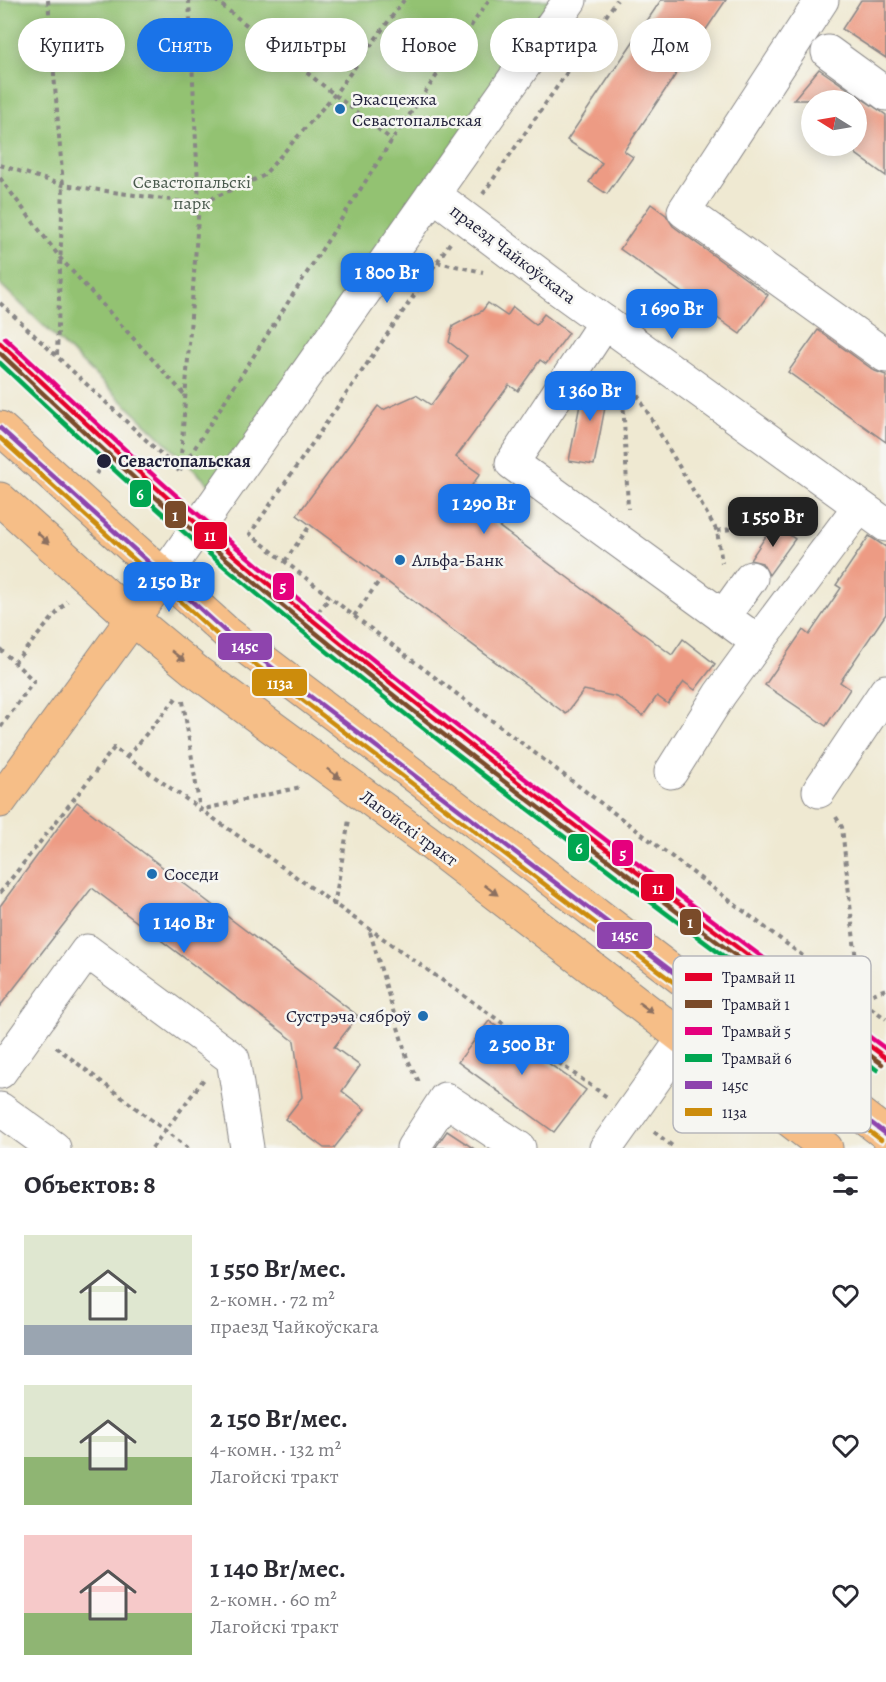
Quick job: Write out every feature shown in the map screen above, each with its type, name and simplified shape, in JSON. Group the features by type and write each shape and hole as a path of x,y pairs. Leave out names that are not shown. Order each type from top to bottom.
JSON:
{"main road":[{"path":"0,428 227,633 673,972"},
{"name":"Лагойскі тракт","path":"0,499 133,619 197,672 427,841 673,1030"},
{"path":"0,801 163,577"},
{"path":"871,1123 886,1134"},
{"name":"Лагойскі тракт","path":"807,1133 826,1148"}],"street":[{"path":"163,577 570,0"},
{"path":"822,0 684,210 886,356"},
{"path":"828,52 886,94"},
{"name":"праезд Чайкоўскага","path":"433,194 466,218 598,333 886,525"},
{"path":"598,333 598,379"},
{"path":"598,333 512,463 629,549 726,611 758,642"},
{"path":"671,772 720,694 859,507"},
{"path":"726,611 751,578"},
{"path":"819,791 886,691"},
{"path":"0,1072 87,951 233,1059 247,1148"},
{"path":"606,1148 673,1053"},
{"path":"413,1148 445,1099 519,1148"},
{"path":"0,1109 54,1148"}],"path":[{"path":"48,0 63,185 57,356"},
{"path":"180,471 199,204 189,0"},
{"path":"215,0 392,140"},
{"path":"0,165 63,185 199,204 263,176 334,94 404,0"},
{"path":"180,471 392,140 489,0"},
{"path":"617,0 250,534 354,616 803,956"},
{"path":"0,178 60,259 185,395"},
{"path":"0,303 180,471"},
{"path":"629,549 621,367 717,531 726,611"},
{"path":"96,474 105,460"},
{"path":"717,531 812,516"},
{"path":"285,561 311,524"},
{"path":"354,616 382,577"},
{"path":"313,619 330,597"},
{"path":"14,663 67,600"},
{"path":"0,649 34,681 0,728"},
{"path":"127,758 182,691 200,810"},
{"path":"0,893 114,748 675,1148"},
{"path":"200,810 304,786 295,779"},
{"path":"819,791 842,827 856,956"},
{"path":"334,906 349,821 342,815"},
{"path":"370,931 407,1058 422,1087"},
{"path":"871,995 886,989"},
{"path":"871,1007 886,1018"},
{"path":"31,1028 188,1148"},
{"path":"152,1148 224,1052"}],"green space":[{"name":"Севастопальскі парк","path":"0,0 567,0 554,18 490,18 490,72 515,72 215,490 0,284"}],"building":[{"path":"661,0 726,0 711,22 711,18 649,18"},
{"path":"861,0 886,0 886,58 842,29"},
{"path":"630,46 630,72 677,72 624,151 633,157 607,194 589,182 602,163 567,140 613,72 618,72 618,64"},
{"path":"819,69 850,90 801,90"},
{"path":"801,90 801,100 793,100"},
{"path":"867,102 886,115 886,176 859,156 867,156"},
{"path":"651,204 666,215 673,226 768,295 740,334 620,249"},
{"path":"488,303 507,316 513,307 536,325 544,314 569,333 546,364 540,360 518,391 509,385 456,457 480,474 472,485 492,500 482,514 672,655 683,639 715,664 695,690 684,682 668,704 657,696 643,716 617,697 584,690 566,714 297,515 378,406 383,410 416,395 431,405 467,356 449,342 453,326 482,311"},
{"path":"818,330 875,371 886,375 886,442 788,372"},
{"path":"591,377 610,381 594,465 569,461 583,389"},
{"path":"774,524 795,539 769,575 762,563 750,560"},
{"path":"869,536 886,547 886,614 840,682 850,689 826,726 765,685 803,630 809,635 841,588 836,585"},
{"path":"77,802 358,1016 334,1047 360,1066 342,1091 365,1109 334,1148 324,1148 285,1119 302,1097 294,1041 92,888 0,1006 0,906"},
{"path":"489,1021 586,1090 554,1132 458,1062"},
{"path":"447,1131 473,1148 435,1148"}],"tram line":[{"name":"5","path":"5,338 181,500 372,659 542,792 760,956"},
{"name":"11","path":"0,343 177,506 286,598 454,733 749,956"},
{"name":"1","path":"0,353 122,467 280,604 449,739 736,956"},
{"name":"6","path":"0,363 167,518 275,609 444,744 723,956"},
{"name":"5","path":"871,1038 886,1049"},
{"name":"11","path":"871,1047 886,1058"},
{"name":"1","path":"871,1056 882,1064"},
{"name":"6","path":"871,1066 877,1070"}],"transit line":[{"name":"145с","path":"0,428 227,633 673,972"},
{"name":"113а","path":"0,438 222,639 673,982"},
{"name":"145с","path":"871,1123 886,1134"},
{"name":"113а","path":"871,1132 881,1140"}],"place":[{"name":"Экасцежка Севастопальская","path":"340,109"},
{"name":"Севастопальская","path":"104,461"},
{"name":"Альфа-Банк","path":"400,560"},
{"name":"Соседи","path":"152,874"},
{"name":"Сустрэча сяброў","path":"423,1016"}]}
